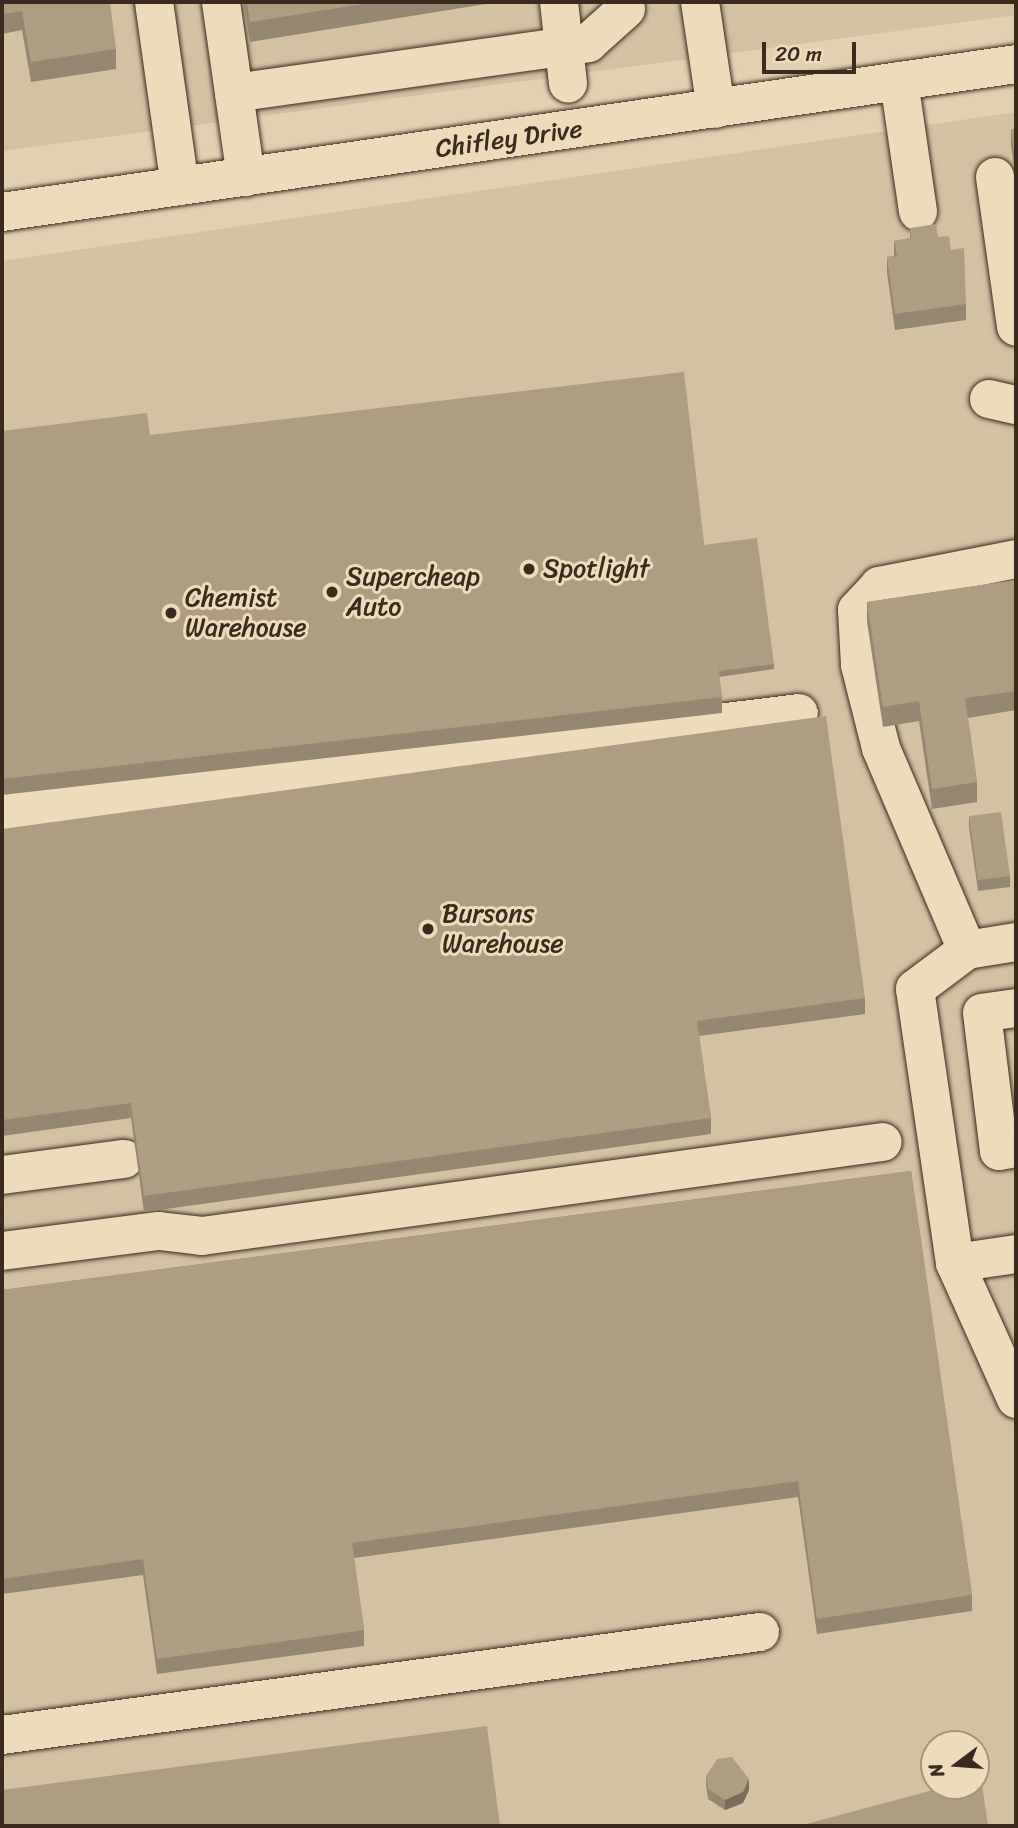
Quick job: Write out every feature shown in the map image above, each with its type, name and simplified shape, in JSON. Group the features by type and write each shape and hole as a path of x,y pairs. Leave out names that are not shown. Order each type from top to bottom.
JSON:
{"main road":[{"path":"154,2 180,186"},
{"path":"221,2 246,177"},
{"path":"559,2 566,66"},
{"path":"700,2 716,109"},
{"path":"234,93 566,66 626,9"},
{"name":"Chifley Drive","path":"2,212 1016,64"},
{"path":"900,81 918,212"},
{"path":"995,177 1016,327"},
{"path":"967,950 881,748 860,665 857,610 879,586 1016,559"},
{"path":"2,812 799,713"},
{"path":"1016,942 967,950 915,989 955,1262 1016,1399"},
{"path":"1016,1008 982,1013 1003,1082 999,1151 1016,1148"},
{"path":"2,1251 159,1231 202,1236 883,1142"},
{"path":"2,1175 124,1159"},
{"path":"955,1262 1016,1254"},
{"path":"2,1735 760,1632"}],"shaded area":[{"path":"2,2 1016,2 1016,15 2,151"},
{"path":"1016,112 1016,1826 2,1826 2,261"}],"building":[{"path":"2,2 110,2 116,49 31,62 22,11 2,14"},
{"path":"247,2 376,2 250,22"},
{"path":"1011,129 1016,129 1016,167"},
{"path":"936,224 938,237 949,236 951,250 964,248 966,304 895,314 887,257 897,256 894,241 911,238 910,228"},
{"path":"684,372 722,697 2,779 2,431 147,413 150,435"},
{"path":"757,538 774,664 719,671 704,545"},
{"path":"1016,580 1016,691 965,698 977,782 932,789 919,701 883,707 867,602"},
{"name":"Bursons Warehouse","path":"826,716 865,998 697,1021 711,1118 144,1196 131,1103 2,1120 2,829"},
{"path":"1001,812 1010,876 978,880 969,816"},
{"path":"911,1171 972,1595 817,1619 798,1481 352,1543 364,1630 157,1659 143,1559 2,1579 2,1290"},
{"path":"487,1726 500,1826 2,1826 2,1790"},
{"path":"732,1757 749,1779 743,1792 725,1800 708,1789 706,1776 717,1759"},
{"path":"920,1794 920,1800 984,1800 988,1826 799,1826"}],"place":[{"name":"Spotlight","path":"529,569"},
{"name":"Supercheap Auto","path":"332,592"},
{"name":"Chemist Warehouse","path":"171,613"},
{"name":"Bursons Warehouse","path":"428,929"}]}
